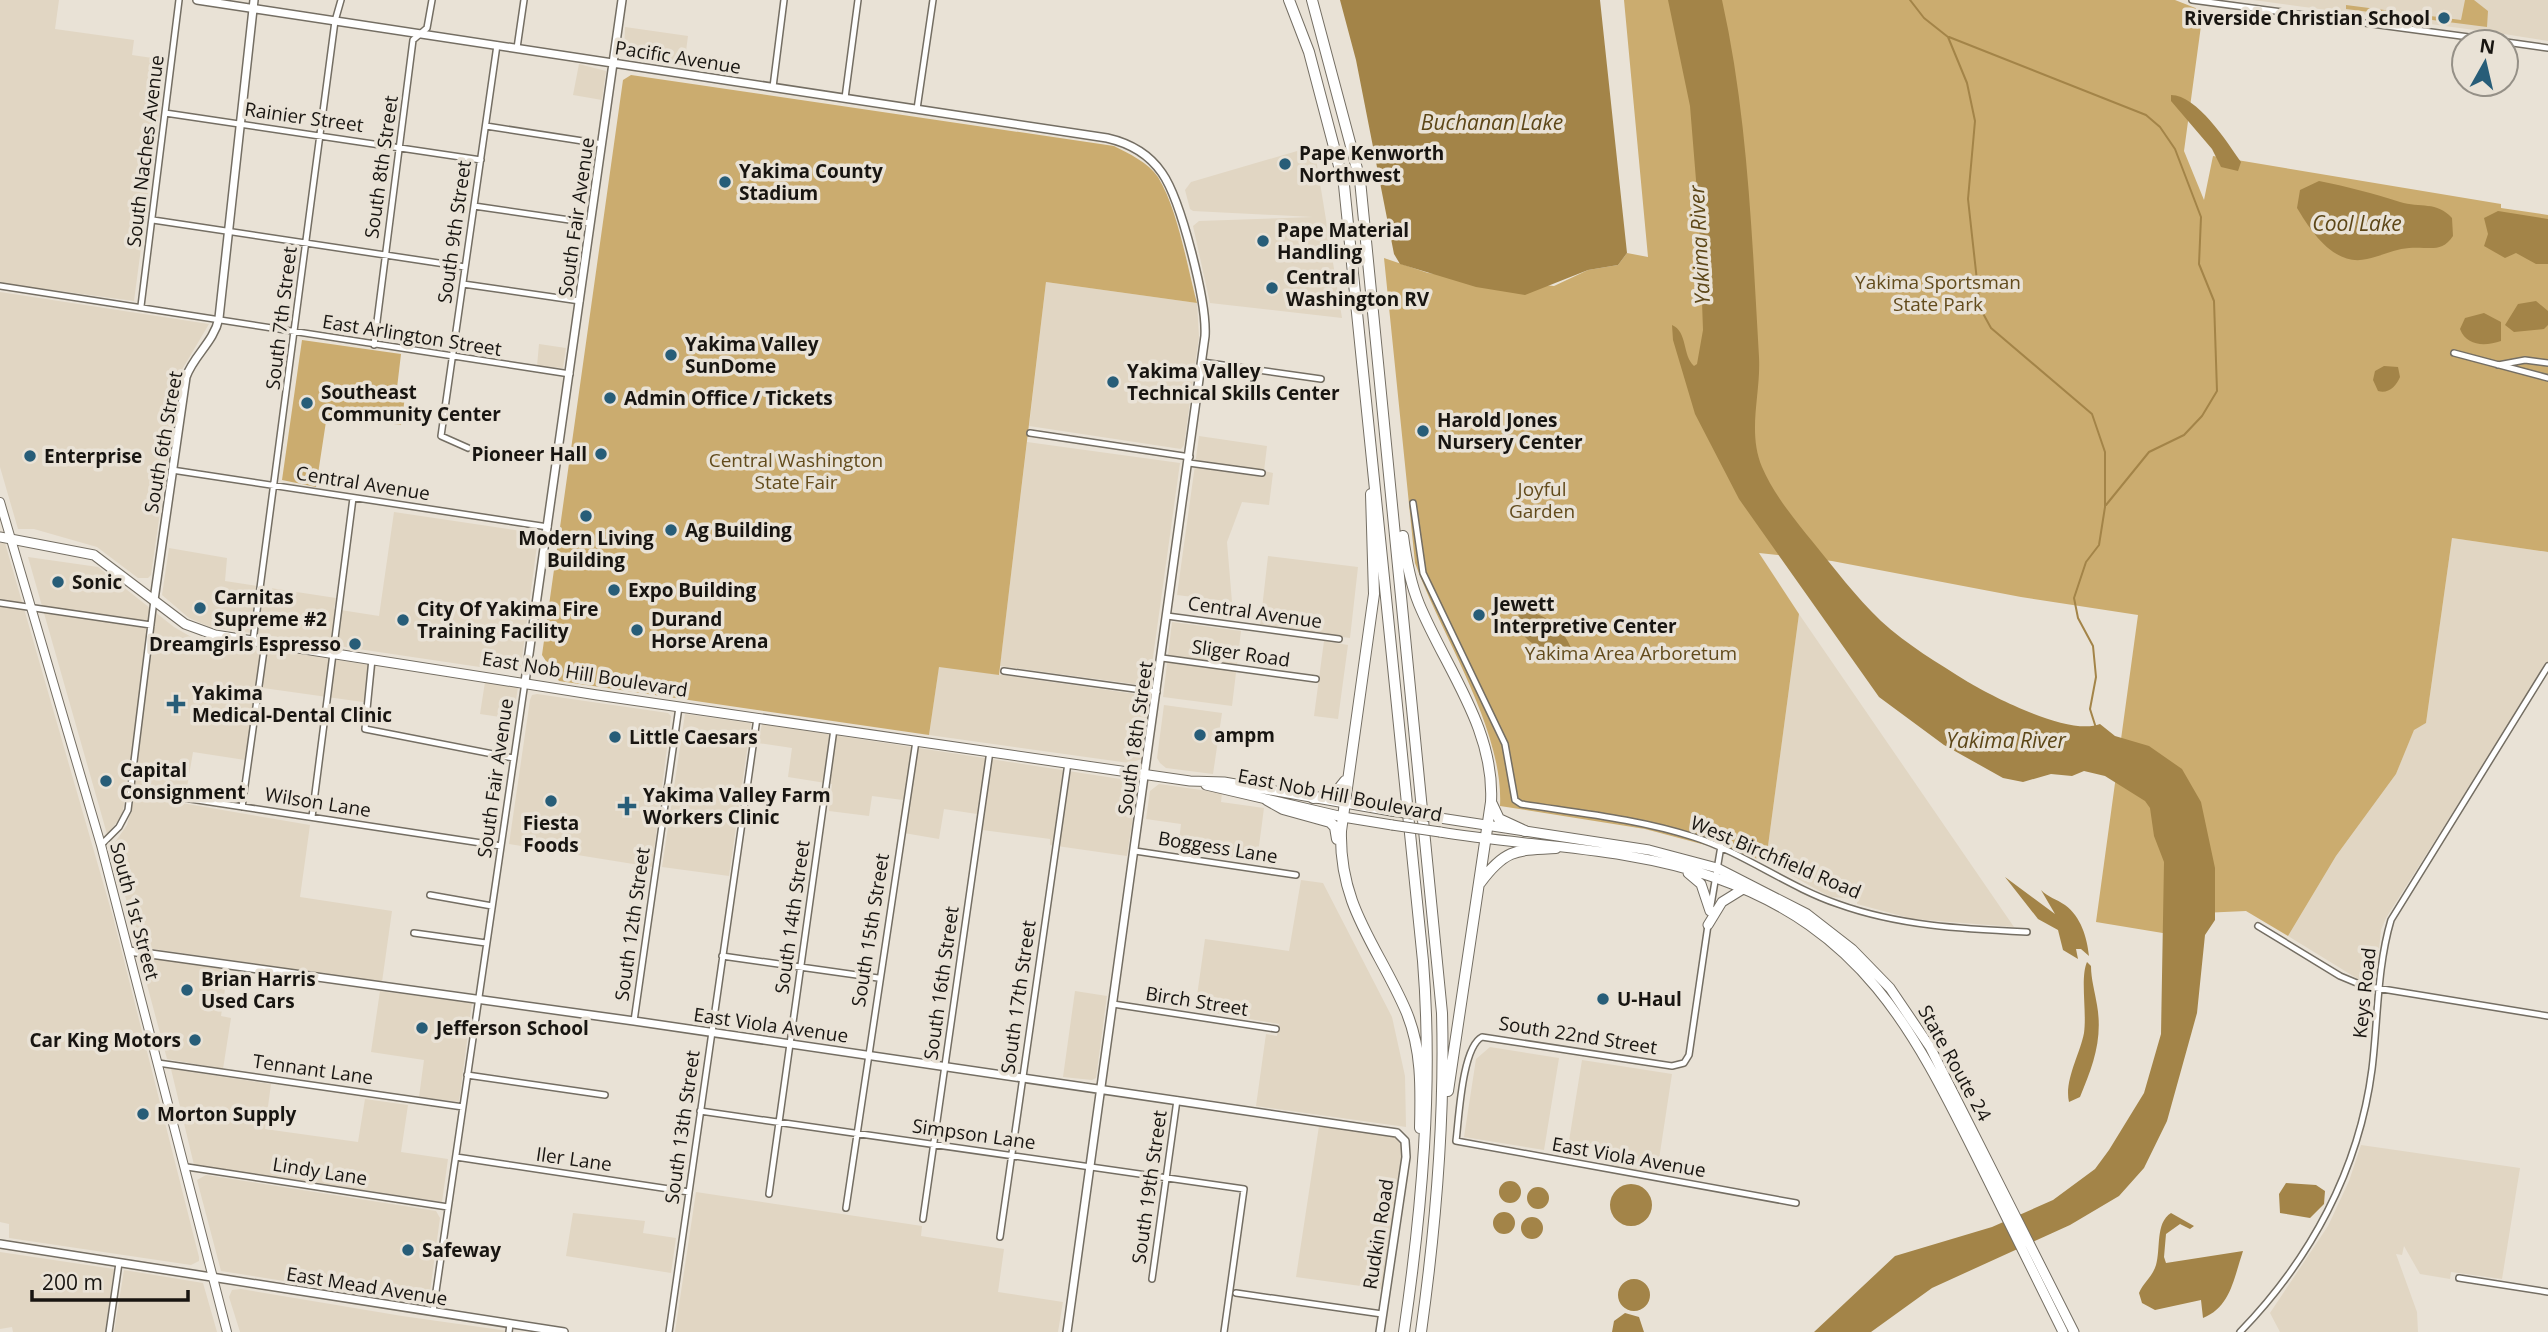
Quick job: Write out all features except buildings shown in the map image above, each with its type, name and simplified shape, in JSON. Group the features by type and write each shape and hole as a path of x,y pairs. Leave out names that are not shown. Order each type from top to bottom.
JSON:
{"highway":[{"path":"1289,0 1309,52 1344,185 1366,378 1427,1017 1426,1154 1404,1332"},
{"path":"1312,0 1360,180 1442,1013 1443,1140"},
{"path":"1380,362 1397,468 1407,566 1419,603 1489,753 1492,802 1486,825 1443,1140 1438,1208 1421,1332"},
{"path":"1340,861 1343,817 1374,594 1366,378"},
{"path":"1313,798 1337,794 1349,775"},
{"path":"1266,800 1283,809 1330,822 1335,827 1349,897 1411,1027 1421,1076 1420,1157 1413,1267"},
{"path":"1492,802 1499,819 1525,831"},
{"path":"1478,886 1503,856 1519,849 1556,848"}],"main road":[{"name":"South 1st Street","path":"0,502 101,845 187,1167 227,1332"},
{"name":"East Nob Hill Boulevard","path":"0,537 94,555 197,630 265,643 679,707 1190,781 1343,817 1485,839"},
{"name":"East Nob Hill Boulevard","path":"1190,781 1224,782 1345,804 1486,825"},
{"name":"State Route 24","path":"1486,825 1649,850 1716,873 1807,914 1853,949 1907,1011 2074,1332"},
{"name":"State Route 24","path":"1485,839 1623,856 1716,873 1800,920 1863,971 1908,1027 1952,1098 2063,1332"},
{"path":"1684,869 1701,884 1710,911"},
{"path":"1708,925 1721,902 1743,889"}],"street":[{"name":"South Naches Avenue","path":"141,306 178,0"},
{"name":"Pacific Avenue","path":"197,0 254,4 335,21 1107,138 1131,146 1148,158"},
{"name":"South 7th Street","path":"254,641 335,21 341,0"},
{"name":"South 8th Street","path":"374,345 414,40 427,28 432,0"},
{"path":"517,48 524,0"},
{"name":"South Fair Avenue","path":"433,1312 622,0"},
{"path":"773,87 784,0"},
{"path":"845,98 858,0"},
{"path":"917,109 933,0"},
{"path":"2192,0 2450,35"},
{"name":"South 6th Street","path":"101,845 124,819 131,790 154,600 186,377 192,363 217,330 243,124 254,4"},
{"path":"2520,44 2548,48"},
{"name":"South 9th Street","path":"468,447 441,436 497,45"},
{"name":"Rainier Street","path":"164,113 481,160"},
{"path":"486,126 602,144"},
{"name":"South 18th Street","path":"1067,1332 1206,329 1203,298 1169,185 1148,158"},
{"path":"474,206 590,223"},
{"path":"153,220 465,267"},
{"path":"463,284 580,301"},
{"name":"East Arlington Street","path":"0,286 570,374"},
{"path":"2454,353 2548,378"},
{"path":"2498,365 2525,360 2548,363"},
{"path":"1202,362 1321,379"},
{"path":"1030,433 1262,472"},
{"name":"Central Avenue","path":"172,470 548,527"},
{"path":"312,817 353,498"},
{"name":"West Birchfield Road","path":"1413,503 1423,573 1505,744 1515,800 1521,804 1663,828 1721,846 1837,904 1920,925 2027,932"},
{"path":"0,603 151,625"},
{"name":"Central Avenue","path":"1167,616 1339,639"},
{"path":"242,807 265,643"},
{"name":"Sliger Road","path":"1162,658 1316,679"},
{"path":"372,659 365,729 513,758"},
{"name":"Keys Road","path":"2240,1332 2294,1269 2325,1218 2339,1187 2366,1100 2381,990 2384,945 2397,907 2548,666"},
{"path":"1004,671 1157,692"},
{"name":"South 12th Street","path":"634,1021 679,707"},
{"name":"South 13th Street","path":"669,1332 757,718"},
{"name":"South 14th Street","path":"769,1194 834,729"},
{"name":"South 15th Street","path":"846,1208 878,978 916,741"},
{"name":"South 16th Street","path":"923,1219 990,751"},
{"name":"South 17th Street","path":"1000,1237 1068,762"},
{"name":"Wilson Lane","path":"131,790 501,846"},
{"name":"South 22nd Street","path":"1456,1141 1469,1054 1476,1040 1482,1037 1672,1066 1684,1063 1688,1057 1721,846"},
{"name":"Boggess Lane","path":"1135,851 1296,875"},
{"path":"430,895 492,906"},
{"path":"2258,926 2340,976 2381,990 2548,1016"},
{"path":"414,933 486,943"},
{"name":"East Viola Avenue","path":"129,951 1391,1131 1405,1141"},
{"path":"722,956 878,978"},
{"name":"Birch Street","path":"1113,1004 1276,1029"},
{"name":"Tennant Lane","path":"158,1063 463,1107"},
{"path":"467,1075 605,1095"},
{"name":"South 19th Street","path":"1152,1279 1177,1100"},
{"name":"Simpson Lane","path":"700,1111 1244,1189 1224,1332"},
{"name":"Rudkin Road","path":"1380,1332 1406,1157 1405,1141"},
{"name":"East Viola Avenue","path":"1456,1141 1796,1203"},
{"name":"Iler Lane","path":"456,1157 689,1192"},
{"name":"Lindy Lane","path":"187,1167 448,1207"},
{"name":"East Mead Avenue","path":"0,1244 433,1312 510,1328 564,1332"},
{"path":"109,1332 119,1263"},
{"path":"2459,1278 2548,1292"},
{"path":"1236,1293 1382,1314"}],"shaded area":[{"path":"0,0 59,0 55,29 134,40 132,55 166,60 134,301 0,283"},
{"name":"Riverside Christian School","path":"2253,0 2548,0 2548,41 2520,37 2520,28 2460,28"},
{"path":"625,27 688,36 684,66 629,57 624,52"},
{"path":"579,64 606,71 602,100 573,95"},
{"path":"1314,146 1342,318 1210,303 1193,226 1199,221 1313,217 1193,211 1185,190 1191,182"},
{"name":"Yakima Valley Technical Skills Center","path":"1046,282 1197,303 1199,337 1184,445 1181,449 1029,426"},
{"path":"0,292 209,324 180,373 151,575 148,578 138,578 97,547 34,529 18,529 0,467"},
{"path":"539,344 566,348 563,368 537,366"},
{"path":"1199,436 1267,446 1264,471 1273,473 1269,505 1242,502 1227,542 1232,602 1177,595"},
{"path":"1027,442 1180,463 1149,686 1000,666"},
{"path":"394,512 535,533 538,538 520,673 210,627 189,618 162,595 169,548 227,558 225,581 336,598 334,609 379,616"},
{"path":"2452,538 2548,552 2548,662 2386,918 2381,930 2376,979 2372,983 2358,979 2288,936 2336,856 2396,774 2414,729 2426,723"},
{"path":"0,543 5,543 113,917 199,1257 199,1261 191,1265 9,1238 9,1224 0,1222"},
{"path":"1268,556 1358,567 1350,638 1260,626"},
{"path":"28,557 98,567 174,627 193,638 376,666 370,703 256,687 245,760 193,752 186,793 127,785 122,816 107,834"},
{"path":"1799,614 2014,927 1913,919 1857,904 1857,901 1846,898 1830,897 1766,861"},
{"path":"1172,622 1241,631 1232,706 1163,697"},
{"path":"1324,641 1348,645 1338,719 1314,716"},
{"path":"939,666 1150,696 1142,759 1129,763 929,735"},
{"path":"485,682 518,687 513,719 480,714"},
{"path":"532,695 668,713 671,716 652,867 509,844 530,700"},
{"path":"1164,705 1222,713 1213,774 1166,768 1160,763 1157,758"},
{"path":"685,714 751,723 729,876 662,867"},
{"path":"762,724 1127,780 1136,786 1137,791 1127,856 1050,845 1050,839 975,829 977,814 944,809 939,839 898,832 903,800 872,796 869,816 829,811 832,784 788,777 792,748 758,743"},
{"path":"1159,784 1222,793 1221,802 1264,808 1257,861 1178,850 1181,824 1146,819 1150,791"},
{"path":"135,795 310,825 300,897 392,911 382,982 140,947 111,848 127,825"},
{"path":"1301,880 1323,883 1392,1017 1405,1076 1406,1127 1256,1106 1266,1034 1277,1036 1279,1024 1195,1010 1205,939 1289,951"},
{"path":"139,955 228,969 221,1016 231,1018 223,1069 167,1059"},
{"name":"Jefferson School","path":"380,991 472,1003 459,1102 419,1097 424,1060 371,1052"},
{"path":"1075,991 1107,996 1096,1078 1092,1080 1063,1077"},
{"path":"1490,1047 1559,1058 1544,1150 1464,1137 1476,1059"},
{"path":"1582,1060 1672,1074 1656,1179 1610,1172 1613,1148 1569,1141"},
{"path":"171,1069 271,1084 265,1129 358,1142 365,1099 408,1105 401,1152 448,1159 442,1202 194,1165"},
{"path":"1319,1126 1397,1137 1402,1141 1403,1151 1382,1289 1296,1277"},
{"path":"2361,1145 2520,1168 2502,1279 2451,1272 2450,1279 2420,1274 2404,1246 2402,1255 2396,1254 2417,1312 2418,1332 2280,1332 2270,1313 2328,1226 2349,1181"},
{"path":"206,1175 436,1211 440,1218 429,1299 422,1303 221,1271 197,1180"},
{"path":"696,1192 922,1226 921,1236 1004,1249 998,1292 1063,1302 1058,1332 675,1332"},
{"path":"573,1213 645,1221 643,1233 676,1238 671,1273 566,1256"},
{"path":"0,1252 114,1269 105,1332 13,1332 12,1327 0,1329"},
{"path":"124,1270 203,1283 217,1332 114,1332"},
{"path":"241,1289 515,1332 240,1332 229,1297 232,1290"}],"green space":[{"name":"Yakima Sportsman State Park","path":"1624,0 2175,0 2203,11 2184,151 2204,200 2213,156 2501,204 2501,208 2548,215 2548,552 2452,538 2426,723 2414,730 2396,774 2336,856 2288,936 2246,911 2202,913 2199,939 2096,922 2138,615 2021,597 1832,561 1759,553 1799,614 1766,861 1645,829 1500,806 1499,777 1482,715 1415,563 1384,258 1428,273 1554,286 1588,270 1618,265 1627,253 1648,257"},
{"path":"2465,0 2474,0 2488,11 2487,27 2346,9 2346,5 2461,20"},
{"name":"Central Washington State Fair","path":"631,75 1114,146 1149,167 1165,190 1197,303 1046,282 999,675 939,667 929,735 559,681 542,655 623,80"},
{"path":"302,340 401,354 397,388 406,390 401,425 327,415 316,487 282,480"}],"water":[{"name":"Buchanan Lake","path":"1340,0 1600,0 1627,253 1618,265 1588,270 1525,295 1476,287 1400,264 1394,254 1356,60"},
{"name":"Yakima River","path":"1668,0 1722,0 1738,88 1751,223 1759,357 1755,440 1762,467 1778,496 1863,602 1891,630 1923,653 1968,682 2033,714 2071,725 2100,724 2115,736 2149,746 2182,769 2201,802 2215,868 2215,920 2205,935 2197,1013 2167,1121 2144,1168 2119,1196 2070,1225 1932,1288 1871,1332 1814,1332 1895,1256 1992,1227 2053,1200 2095,1169 2109,1150 2144,1093 2161,1034 2164,862 2154,836 2150,808 2145,801 2105,776 2084,771 2072,776 2051,774 2023,782 2003,778 1944,745 1879,697 1739,499 1695,414 1673,340 1672,325 1683,338 1690,361 1694,366 1697,364 1703,330 1699,217 1690,106"},
{"path":"2171,95 2191,103 2210,121 2241,162 2238,171 2221,167 2212,149 2171,101"},
{"name":"Cool Lake","path":"2319,181 2407,204 2440,209 2452,218 2453,236 2439,247 2404,249 2367,259 2344,258 2325,245 2297,208 2300,190"},
{"path":"2498,211 2548,219 2548,264 2536,264 2516,253 2505,258 2484,246 2488,234 2484,218"},
{"path":"2536,301 2548,311 2548,325 2544,329 2514,332 2505,325 2518,304"},
{"path":"2484,313 2501,322 2501,341 2478,344 2463,335 2460,329 2465,318"},
{"path":"2384,366 2398,367 2400,377 2391,389 2382,392 2378,391 2373,380 2375,371"},
{"path":"1521,611 1546,618 1565,636 1572,651 1569,659 1565,661 1551,655 1523,635 1515,622"},
{"path":"2005,877 2055,914 2041,890 2071,910 2082,928 2089,956 2081,949 2076,949 2078,959 2063,950 2058,930 2038,919"},
{"path":"2087,962 2091,966 2099,1017 2098,1041 2080,1097 2069,1102 2070,1076 2084,1033 2084,977"},
{"path":"1510,1181 1518,1184 1521,1192 1518,1200 1510,1203 1502,1200 1499,1192 1502,1184"},
{"path":"2286,1183 2316,1185 2325,1191 2324,1204 2310,1218 2280,1213 2279,1194"},
{"path":"1631,1184 1646,1190 1652,1205 1646,1220 1631,1226 1616,1220 1610,1205 1616,1190"},
{"path":"1538,1187 1546,1190 1549,1198 1546,1206 1538,1209 1530,1206 1527,1198 1530,1190"},
{"path":"1504,1212 1512,1215 1515,1223 1512,1231 1504,1234 1496,1231 1493,1223 1496,1215"},
{"path":"2171,1213 2194,1226 2190,1229 2180,1224 2166,1234 2166,1263 2243,1251 2226,1299 2220,1307 2203,1318 2201,1300 2155,1310 2142,1303 2139,1293 2155,1269 2163,1223"},
{"path":"1532,1217 1540,1220 1543,1228 1540,1236 1532,1239 1524,1236 1521,1228 1524,1220"},
{"path":"1634,1279 1646,1283 1650,1295 1646,1307 1634,1311 1622,1307 1618,1295 1622,1283"},
{"path":"1625,1313 1639,1317 1644,1332 1612,1332 1614,1321"}],"waterway":[{"path":"1910,0 1924,18 1948,37 1967,83 1975,121 1968,199 1980,308 1991,328 2092,414 2105,452 2105,507 2099,545 2086,562 2074,598 2078,618 2093,646 2096,677 2090,709 2096,728"},
{"path":"1949,37 2146,115 2160,127 2175,149 2201,217 2199,264 2214,301 2217,391 2202,416 2184,435 2149,452 2106,505"}],"place":[{"name":"Riverside Christian School","path":"2444,18"},
{"name":"Pape Kenworth Northwest","path":"1285,164"},
{"name":"Yakima County Stadium","path":"725,182"},
{"name":"Pape Material Handling","path":"1263,241"},
{"name":"Central Washington RV","path":"1272,288"},
{"name":"Yakima Valley SunDome","path":"671,355"},
{"name":"Yakima Valley Technical Skills Center","path":"1113,382"},
{"name":"Admin Office / Tickets","path":"610,398"},
{"name":"Southeast Community Center","path":"307,403"},
{"name":"Harold Jones Nursery Center","path":"1423,431"},
{"name":"Pioneer Hall","path":"601,454"},
{"name":"Enterprise","path":"30,456"},
{"name":"Modern Living Building","path":"586,516"},
{"name":"Ag Building","path":"671,530"},
{"name":"Sonic","path":"58,582"},
{"name":"Expo Building","path":"614,590"},
{"name":"Carnitas Supreme #2","path":"200,608"},
{"name":"Jewett Interpretive Center","path":"1479,615"},
{"name":"City Of Yakima Fire Training Facility","path":"403,620"},
{"name":"Durand Horse Arena","path":"637,630"},
{"name":"Dreamgirls Espresso","path":"355,644"},
{"name":"Yakima Medical-Dental Clinic","path":"176,704"},
{"name":"ampm","path":"1200,735"},
{"name":"Little Caesars","path":"615,737"},
{"name":"Capital Consignment","path":"106,781"},
{"name":"Fiesta Foods","path":"551,801"},
{"name":"Yakima Valley Farm Workers Clinic","path":"627,806"},
{"name":"Brian Harris Used Cars","path":"187,990"},
{"name":"U-Haul","path":"1603,999"},
{"name":"Jefferson School","path":"422,1028"},
{"name":"Car King Motors","path":"195,1040"},
{"name":"Morton Supply","path":"143,1114"},
{"name":"Safeway","path":"408,1250"}],"park label":[{"name":"Joyful Garden","path":"1542,500"},
{"name":"Yakima Area Arboretum","path":"1631,653"}]}
